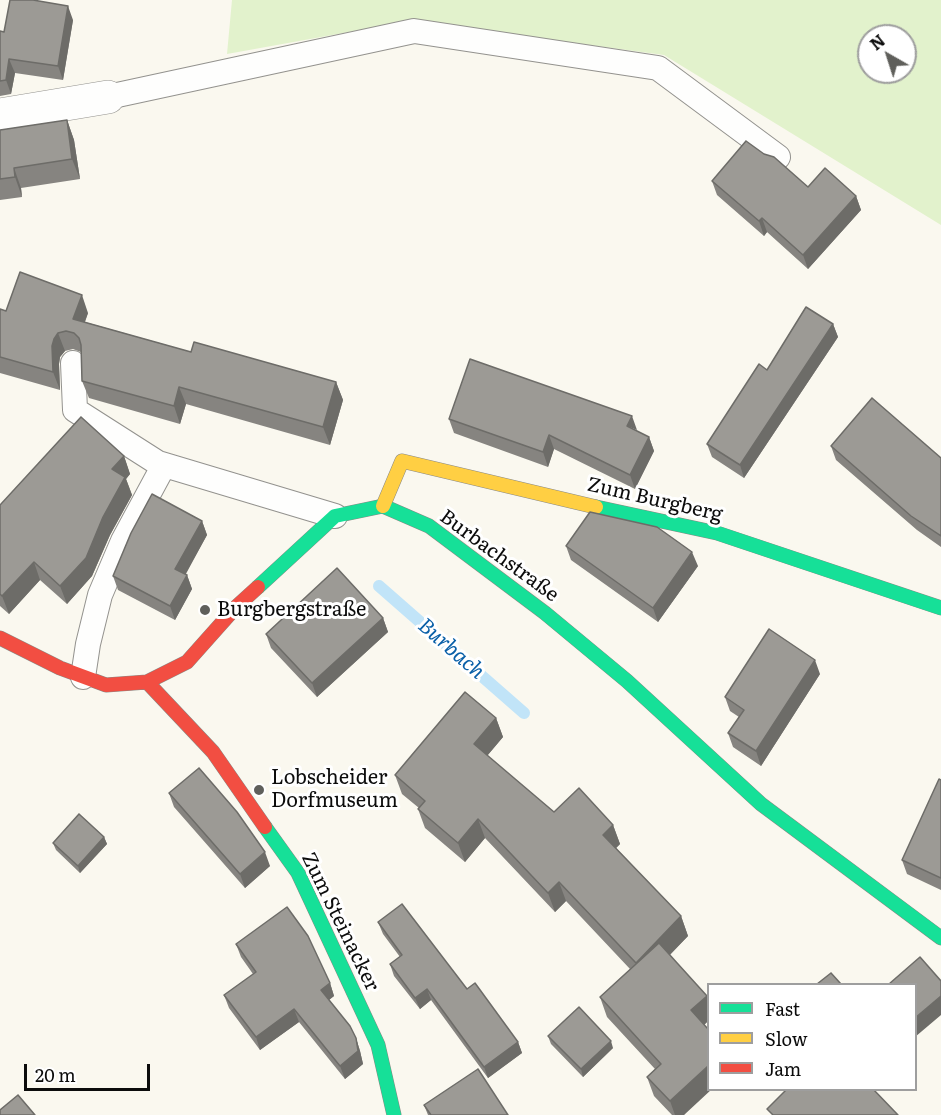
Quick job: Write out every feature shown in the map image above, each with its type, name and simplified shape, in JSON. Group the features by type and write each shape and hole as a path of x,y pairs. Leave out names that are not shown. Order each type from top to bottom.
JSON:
{"street":[{"path":"0,115 108,97"},
{"name":"Zum Burgberg","path":"383,506 402,461 612,511 717,533 941,608"},
{"path":"0,638 60,668 106,685 147,682 187,662 236,607 334,516 383,506"},
{"name":"Burbachstraße","path":"383,506 429,526 545,613 627,681 761,804 941,938"},
{"name":"Zum Steinacker","path":"147,682 213,752 298,873 378,1046 394,1115"}],"lane":[{"path":"108,97 414,31 658,68 778,157"},
{"path":"73,363 75,410 158,463 334,516"},
{"path":"83,677 88,644 100,595 123,541 164,465"}],"green space":[{"path":"232,0 941,0 941,225 664,55 410,21 227,54"}],"building":[{"path":"10,0 33,0 68,6 58,66 9,59 6,80 0,81 0,31 4,32"},
{"path":"67,120 72,159 14,168 15,177 0,179 0,130"},
{"path":"746,141 764,154 774,157 808,187 825,168 856,196 803,255 762,218 759,221 712,181"},
{"path":"20,272 82,295 73,319 191,352 194,342 336,382 323,427 179,387 174,406 82,381 79,338 74,333 66,331 58,333 54,339 53,372 0,357 0,309 6,311"},
{"path":"806,307 833,324 740,465 707,444 759,364 767,370"},
{"path":"470,359 632,416 627,426 649,437 630,475 549,435 543,452 449,419"},
{"path":"872,398 941,458 941,536 911,516 831,446"},
{"path":"81,417 124,456 112,469 125,477 103,517 86,558 60,586 34,562 2,596 0,594 0,505"},
{"path":"152,494 202,521 175,569 187,575 170,606 113,576 131,533"},
{"path":"590,512 657,527 692,552 653,608 566,546"},
{"path":"337,568 383,618 312,683 266,634"},
{"path":"769,629 815,660 756,751 728,733 744,710 725,697"},
{"path":"465,692 496,718 474,744 554,812 579,788 613,825 603,835 681,916 636,963 559,882 548,893 478,819 458,843 418,809 425,801 395,775"},
{"path":"199,768 237,812 265,852 240,874 169,793"},
{"path":"939,779 941,780 941,878 902,860"},
{"path":"79,814 104,837 78,866 53,843"},
{"path":"402,904 467,989 475,983 518,1042 484,1067 427,989 415,998 390,964 402,955 378,922"},
{"path":"287,907 308,936 330,983 321,990 350,1026 356,1038 358,1051 340,1066 294,1009 256,1037 224,995 256,972 236,944"},
{"path":"659,943 707,996 691,1010 707,1028 707,1067 670,1101 647,1077 661,1064 600,997"},
{"path":"920,957 941,981 941,996 917,1016 917,983 890,983"},
{"path":"831,973 840,983 818,983"},
{"path":"579,1007 611,1041 581,1069 548,1036"},
{"path":"478,1069 508,1115 431,1115 424,1105"},
{"path":"785,1091 875,1091 898,1115 773,1115 767,1109"},
{"path":"18,1095 35,1115 0,1115 0,1110"}],"waterway":[{"name":"Burbach","path":"379,586 524,713"}],"traffic: fast":[{"path":"258,587 335,516 383,506 429,526 545,613 627,681 761,804 941,938"},
{"path":"596,507 717,533 941,608"},
{"path":"265,827 298,873 378,1045 394,1115"}],"traffic: slow":[{"path":"383,506 402,461 596,507"}],"traffic: jam":[{"path":"0,638 60,668 106,685 147,682 187,662 236,607 258,587"},
{"path":"147,682 213,752 265,827"}],"place":[{"name":"Burgbergstraße","path":"205,610"},
{"name":"Lobscheider Dorfmuseum","path":"259,790"}]}
